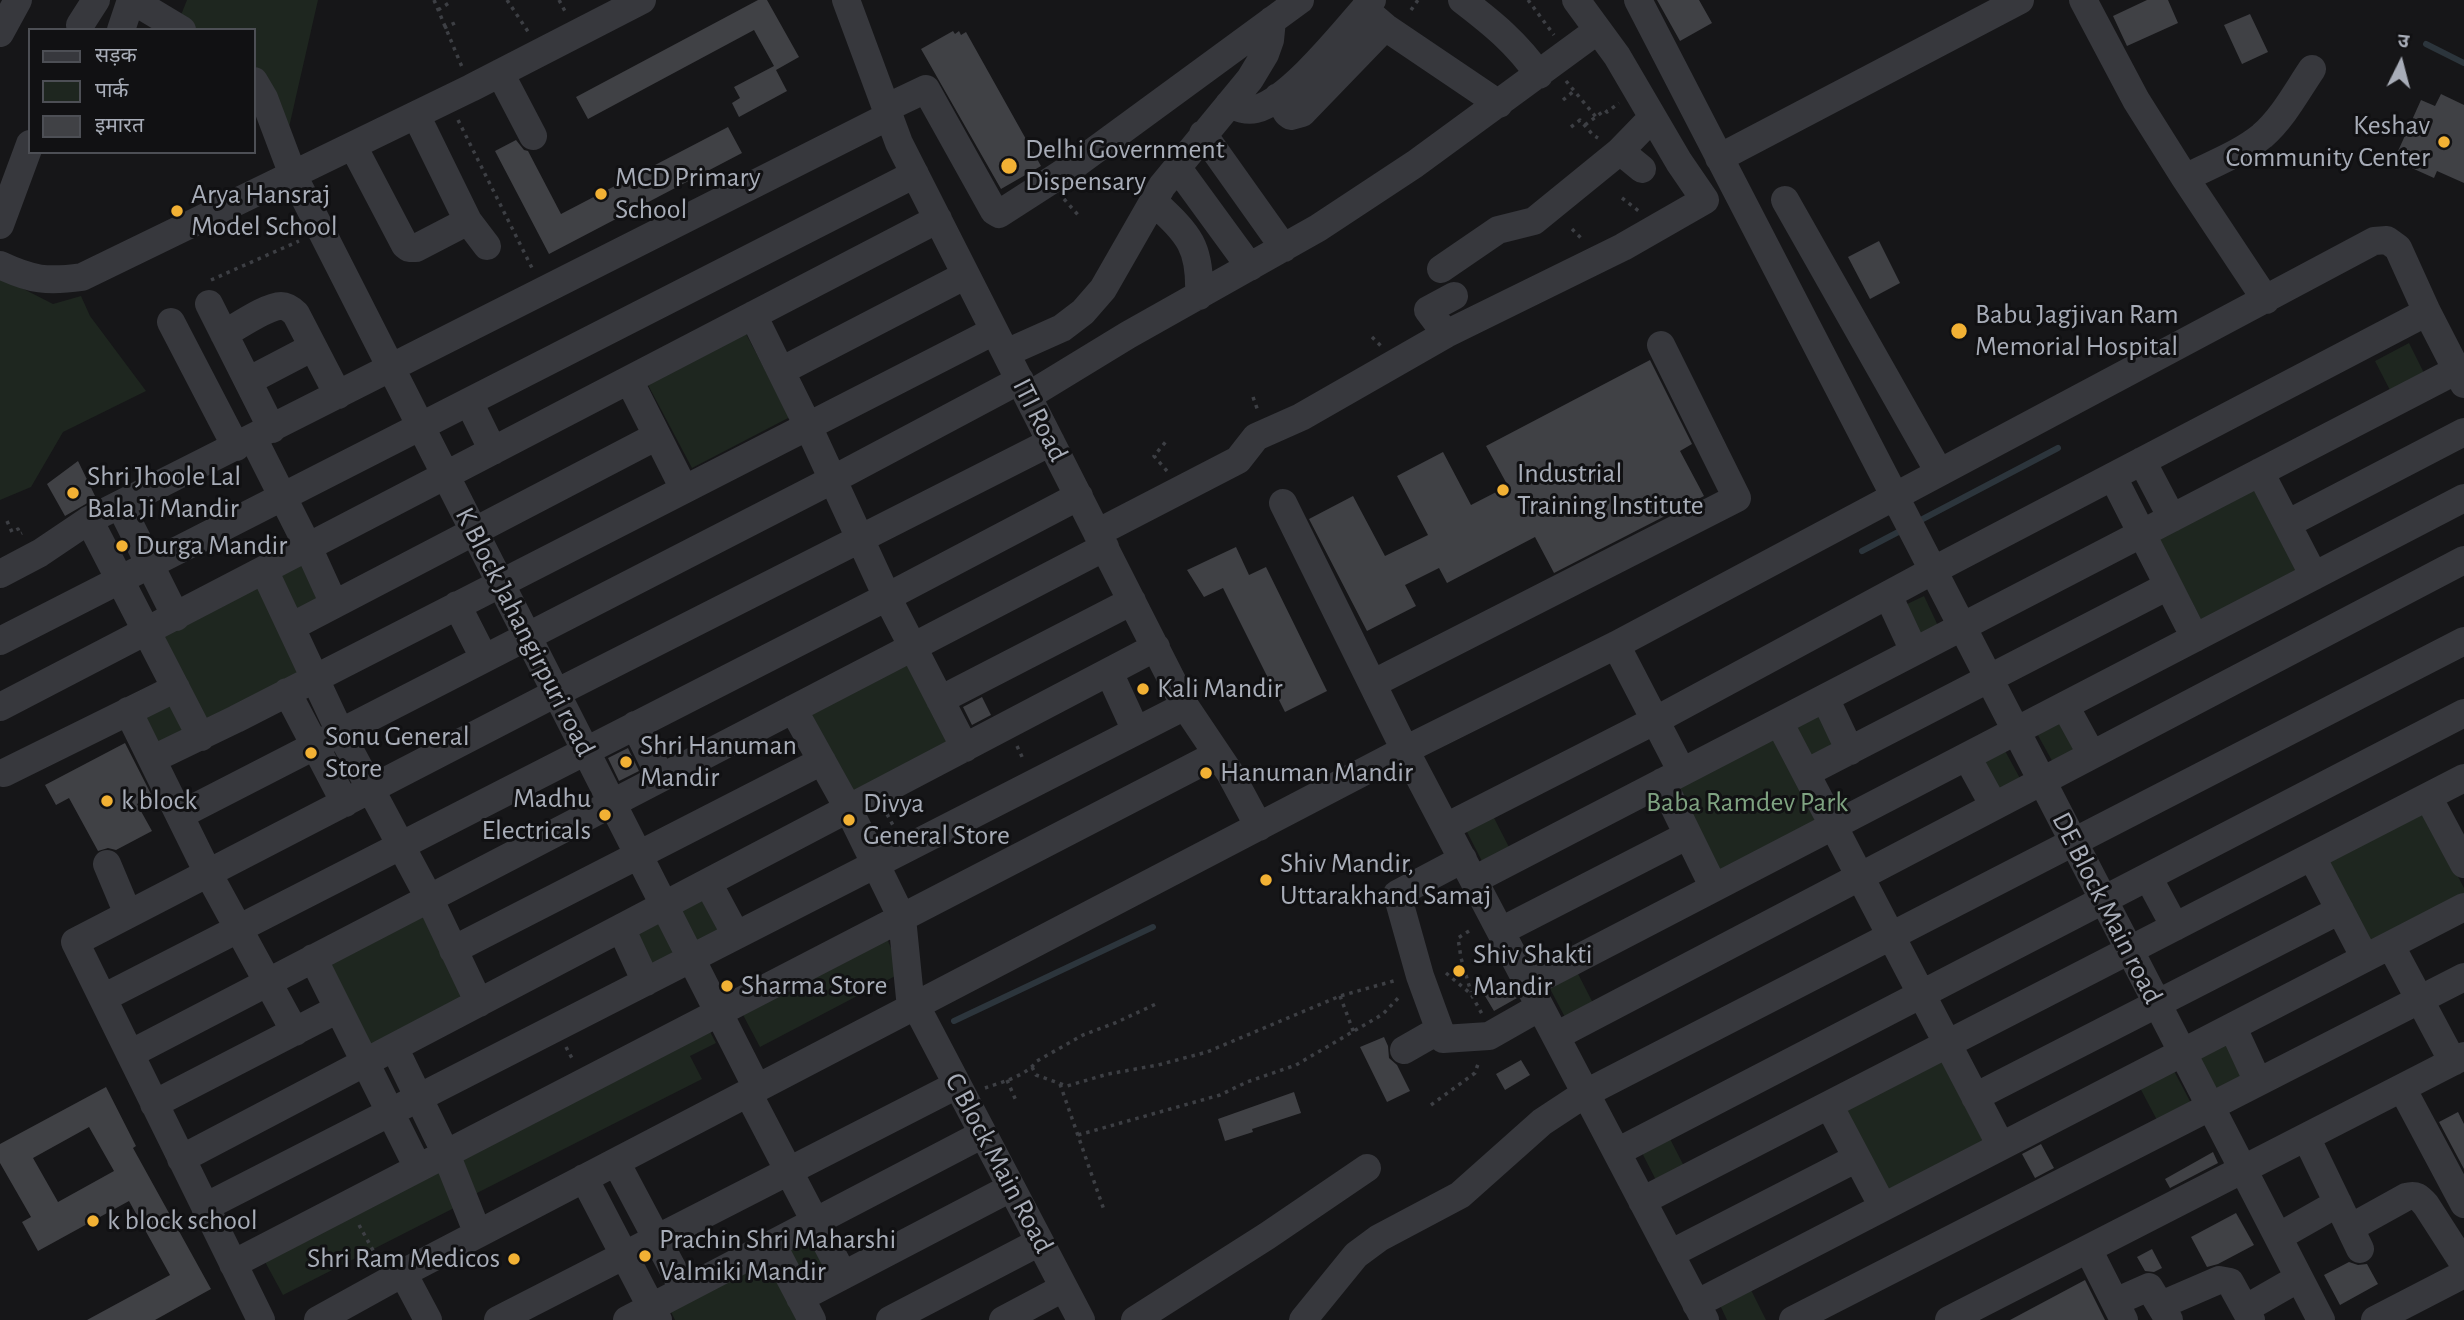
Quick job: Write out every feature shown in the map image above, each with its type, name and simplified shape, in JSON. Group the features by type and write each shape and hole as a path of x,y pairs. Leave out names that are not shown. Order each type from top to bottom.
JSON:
{"street":[{"path":"80,25 96,0"},
{"path":"0,265 20,274 51,281 82,277 459,94 642,0"},
{"name":"ITI Road","path":"846,0 899,143 1185,706 1230,773 1259,827"},
{"path":"0,574 40,553 89,520 544,291 888,112 926,89 988,200 999,214 1072,167 1300,0"},
{"path":"1462,0 1504,32 1526,56 1553,64"},
{"path":"130,1054 913,646 1101,540 1179,491 1238,460 1256,437 1301,417 1446,334 1642,236 1705,200 1675,165 1617,56 1577,0"},
{"name":"DE Block Main road","path":"1638,0 2321,1320"},
{"path":"1719,158 2020,0"},
{"path":"2092,3 2136,100 2266,300"},
{"path":"123,28 140,10 178,28"},
{"path":"1229,104 1252,110 1278,97 1291,116 1302,113 1374,12 1499,104"},
{"path":"153,759 201,737 808,426 1000,342 1062,328 1083,312 1103,289 1153,201 1203,134 1250,79 1265,54 1272,20"},
{"path":"180,815 832,480 1024,388 1199,296 1284,248 1415,164 1598,30"},
{"path":"2185,178 2241,150 2262,136 2278,120 2312,69"},
{"path":"500,73 533,135"},
{"name":"K Block Jahangirpuri road","path":"256,84 293,175 664,905 718,1013 789,1171 843,1275"},
{"path":"416,115 468,222 487,246"},
{"path":"1441,269 1498,230 1534,220 1616,143 1652,118"},
{"path":"1203,134 1284,248"},
{"path":"353,146 405,245 416,248 468,222"},
{"path":"0,225 28,149"},
{"path":"1177,167 1250,267"},
{"path":"0,641 915,174"},
{"path":"1785,200 1938,472"},
{"path":"1153,201 1190,238 1200,273 1199,296"},
{"path":"0,707 938,219"},
{"path":"318,1320 584,1178 1405,750 1616,645 2374,241 2387,240 2398,248 2460,377 2260,472 1672,777 1468,869 1397,894 1420,976 1443,1039 1486,1027 1714,888 2464,498"},
{"path":"782,372 966,275"},
{"path":"206,294 242,370 253,438"},
{"path":"1446,334 1428,310 1454,296"},
{"path":"224,334 280,306 289,307 296,314 338,395"},
{"path":"1446,827 1656,720 2427,312"},
{"path":"753,316 808,426 887,597 965,748"},
{"path":"171,322 199,377 253,438 334,604"},
{"path":"1374,683 1737,498 1661,345"},
{"path":"199,377 242,370 313,347"},
{"path":"629,380 684,489"},
{"path":"469,402 493,451"},
{"path":"2287,524 2464,432"},
{"path":"291,627 657,436"},
{"path":"261,1320 75,942 1051,442"},
{"path":"2142,461 2172,518"},
{"path":"2260,472 2315,576"},
{"path":"2113,477 2195,638"},
{"path":"103,998 1079,496"},
{"path":"1283,503 1405,750 1700,1312 1883,1207 2464,907"},
{"path":"120,505 176,617"},
{"path":"89,520 201,737"},
{"path":"1556,1036 2464,560"},
{"path":"264,570 341,732 429,898 479,1003"},
{"path":"1806,773 2168,586"},
{"path":"1888,595 1914,651"},
{"path":"940,700 1132,601"},
{"path":"457,605 484,658"},
{"path":"1303,1320 1356,1255 1379,1238 1460,1195 1542,1122 1586,1093 2464,641"},
{"path":"1616,645 1656,720 1688,835 1714,888"},
{"path":"181,1159 1156,647"},
{"path":"1109,672 1136,731"},
{"path":"4,773 176,688"},
{"path":"287,692 345,803"},
{"path":"1825,698 1850,751"},
{"path":"205,1207 1185,706"},
{"path":"2065,706 2092,755"},
{"path":"793,709 848,808 902,918 910,1008"},
{"path":"128,711 208,873 295,1032"},
{"path":"1617,1152 2464,713"},
{"path":"1779,722 2001,1146"},
{"path":"635,725 661,778"},
{"path":"233,1264 1216,755"},
{"path":"1967,757 1994,806"},
{"path":"453,950 822,761"},
{"path":"1642,1201 2464,778"},
{"path":"2428,797 2462,853"},
{"path":"1501,931 1688,835"},
{"path":"2312,856 2365,958"},
{"path":"107,864 128,914"},
{"path":"2148,877 2175,927"},
{"path":"708,883 736,935"},
{"path":"1975,1097 2340,910"},
{"path":"621,928 646,982"},
{"path":"1949,1320 2458,1059 2419,1001 2390,946"},
{"path":"313,958 418,1168"},
{"path":"1793,1320 2464,977"},
{"name":"C Block Main Road","path":"910,1008 977,1137 1081,1320"},
{"path":"154,1104 338,1009"},
{"path":"2232,1028 2258,1082"},
{"path":"1404,1050 1439,1030"},
{"path":"394,1047 446,1154 478,1234"},
{"path":"2402,1088 2464,1204"},
{"path":"503,1319 789,1171 954,1093"},
{"path":"1829,1105 1883,1207"},
{"path":"626,1320 655,1314 684,1290 977,1137"},
{"name":"C Block Main Road","path":"977,1137 999,1194 1066,1320"},
{"path":"2306,1137 2349,1227"},
{"path":"1670,1254 1857,1158"},
{"path":"616,1162 684,1290"},
{"path":"1135,1320 1367,1168"},
{"path":"584,1178 655,1314"},
{"path":"772,1244 806,1309 843,1275 999,1194"},
{"path":"2278,1237 2349,1227 2413,1195 2420,1197 2426,1205 2464,1264"},
{"path":"890,1320 1028,1248"},
{"path":"2088,1249 2120,1311 2149,1287 2165,1313 2225,1279 2230,1282 2248,1315 2300,1278"},
{"path":"2375,1320 2464,1274"},
{"path":"396,1277 428,1320"},
{"path":"1003,1320 1052,1294"}],"path":[{"path":"434,0 444,28 459,94 544,291"},
{"path":"507,0 542,52"},
{"path":"1411,10 1418,0"},
{"path":"1528,0 1553,64 1616,143"},
{"path":"438,10 452,1"},
{"path":"444,28 457,22"},
{"path":"1563,100 1574,90"},
{"path":"1616,143 1619,103"},
{"path":"1572,127 1580,120 1616,143"},
{"path":"206,294 299,241"},
{"path":"1168,439 1154,456 1166,469 1179,491"},
{"path":"1006,726 1035,782"},
{"path":"1431,1105 1475,1073 1486,1027 1471,994 1461,958 1458,938 1469,931"},
{"path":"1032,1067 1036,1075 1068,1087 1108,1074 1207,1052 1340,996 1389,981 1420,976 1439,968 1471,994"},
{"path":"1078,1135 1220,1095 1247,1082 1296,1065 1382,1014 1420,976"},
{"path":"1340,996 1354,1033"},
{"path":"954,1093 1007,1080 1083,1035 1156,1004"},
{"path":"556,1028 584,1082"},
{"path":"1007,1080 1017,1103"},
{"path":"1060,1084 1104,1210"},
{"path":"348,1205 396,1277"}],"green space":[{"path":"187,0 318,0 287,136 256,67 256,28 195,28 179,20"},
{"path":"0,277 53,304 81,296 90,316 146,391 63,432 31,487 0,500"},
{"path":"745,332 790,417 692,468 647,383"},
{"path":"2409,343 2428,381 2394,398 2375,361"},
{"path":"2256,487 2301,572 2203,623 2158,538"},
{"path":"306,559 327,599 297,615 276,575"},
{"path":"258,584 305,674 202,726 155,637"},
{"path":"1924,596 1940,630 1918,641 1901,607"},
{"path":"910,658 954,743 850,798 805,712"},
{"path":"178,694 197,732 158,751 139,713"},
{"path":"1823,712 1840,748 1811,762 1794,727"},
{"path":"2064,714 2084,751 2055,766 2035,730"},
{"name":"Baba Ramdev Park","path":"1773,735 1818,820 1720,871 1676,786"},
{"path":"2003,747 2023,784 1994,799 1974,763"},
{"path":"2424,811 2464,888 2464,899 2370,947 2326,862"},
{"path":"1493,816 1513,855 1486,869 1466,830"},
{"path":"708,895 727,932 699,946 680,910"},
{"path":"423,911 467,995 370,1046 325,961"},
{"path":"659,918 678,955 650,969 631,933"},
{"path":"886,936 901,973 760,1047 741,1011"},
{"path":"1575,968 1595,1007 1567,1021 1547,983"},
{"path":"708,1028 716,1043 690,1056 702,1079 471,1196 452,1158"},
{"path":"2229,1042 2247,1078 2213,1095 2195,1059"},
{"path":"1941,1060 1985,1145 1888,1196 1843,1111"},
{"path":"2173,1069 2192,1105 2158,1122 2139,1086"},
{"path":"1667,1133 1687,1172 1659,1186 1639,1147"},
{"path":"443,1166 456,1207 283,1295 263,1258"},
{"path":"812,1231 834,1275 804,1290 782,1247"},
{"path":"768,1259 800,1320 675,1320 670,1310"},
{"path":"1750,1288 1766,1320 1727,1320 1719,1303"}],"building":[{"path":"758,0 767,0 799,57 776,70 787,91 739,117 732,103 740,98 734,87 774,66 754,30 588,119 576,97"},
{"path":"1657,0 1699,0 1712,23 1680,41"},
{"path":"2147,0 2168,0 2178,23 2127,46 2113,16"},
{"path":"2250,14 2268,52 2242,64 2224,25"},
{"path":"953,31 955,34 959,31 961,35 966,32 1041,166 1001,189 921,49"},
{"path":"2441,94 2464,105 2464,183 2437,171 2434,178 2394,160 2421,100 2435,106"},
{"path":"728,127 742,153 549,254 495,151 516,140 528,151 561,214"},
{"path":"1879,241 1900,283 1870,299 1848,257"},
{"path":"1650,360 1692,444 1680,451 1704,496 1554,573 1535,537 1447,583 1439,568 1405,585 1416,606 1367,631 1309,519 1353,496 1385,556 1428,535 1397,476 1443,452 1471,505 1508,486 1486,446"},
{"name":"Shri Jhoole Lal Bala Ji Mandir","path":"78,461 96,498 65,516 47,484"},
{"path":"1236,547 1249,575 1266,567 1327,691 1285,712 1223,588 1204,597 1187,570"},
{"path":"982,697 991,715 972,725 963,707"},
{"name":"k block","path":"125,743 152,796 137,804 152,831 116,850 108,848 98,851 69,798 56,805 45,785"},
{"path":"628,748 639,771 619,781 608,758"},
{"path":"1508,982 1517,998 1494,1011 1485,996"},
{"path":"1384,1037 1389,1058 1397,1065 1410,1091 1387,1102 1360,1047"},
{"path":"1521,1060 1530,1075 1505,1090 1496,1074"},
{"path":"106,1087 136,1146 133,1148 211,1289 155,1320 87,1320 170,1275 129,1201 38,1251 22,1222 31,1217 0,1163 0,1144","holes":["89,1127 114,1171 58,1202 33,1158"]},
{"path":"1294,1092 1301,1113 1225,1141 1218,1119"},
{"path":"2458,1112 2464,1124 2464,1169 2439,1122"},
{"path":"2041,1144 2054,1168 2035,1178 2022,1154"},
{"path":"2213,1152 2218,1163 2170,1188 2165,1179"},
{"path":"2236,1213 2254,1245 2207,1267 2191,1237"},
{"path":"2152,1249 2162,1268 2154,1272 2145,1271 2137,1257"},
{"path":"2349,1262 2367,1264 2378,1284 2340,1305 2324,1275"},
{"path":"2085,1280 2105,1320 2010,1320"}],"waterway":[{"path":"2426,44 2464,63"},
{"path":"1917,522 2058,448"},
{"path":"1862,551 1904,529"},
{"path":"954,1021 1153,927"}],"place":[{"name":"Keshav Community Center","path":"2444,142"},
{"name":"Delhi Government Dispensary","path":"1009,166"},
{"name":"MCD Primary School","path":"601,194"},
{"name":"Arya Hansraj Model School","path":"177,211"},
{"name":"Babu Jagjivan Ram Memorial Hospital","path":"1959,331"},
{"name":"Industrial Training Institute","path":"1503,490"},
{"name":"Shri Jhoole Lal Bala Ji Mandir","path":"73,493"},
{"name":"Durga Mandir","path":"122,546"},
{"name":"Kali Mandir","path":"1143,689"},
{"name":"Sonu General Store","path":"311,753"},
{"name":"Shri Hanuman Mandir","path":"626,762"},
{"name":"Hanuman Mandir","path":"1206,773"},
{"name":"k block","path":"107,801"},
{"name":"Madhu Electricals","path":"605,815"},
{"name":"Divya General Store","path":"849,820"},
{"name":"Shiv Mandir, Uttarakhand Samaj","path":"1266,880"},
{"name":"Shiv Shakti Mandir","path":"1459,971"},
{"name":"Sharma Store","path":"727,986"},
{"name":"k block school","path":"93,1221"},
{"name":"Prachin Shri Maharshi Valmiki Mandir","path":"645,1256"},
{"name":"Shri Ram Medicos","path":"514,1259"}]}
